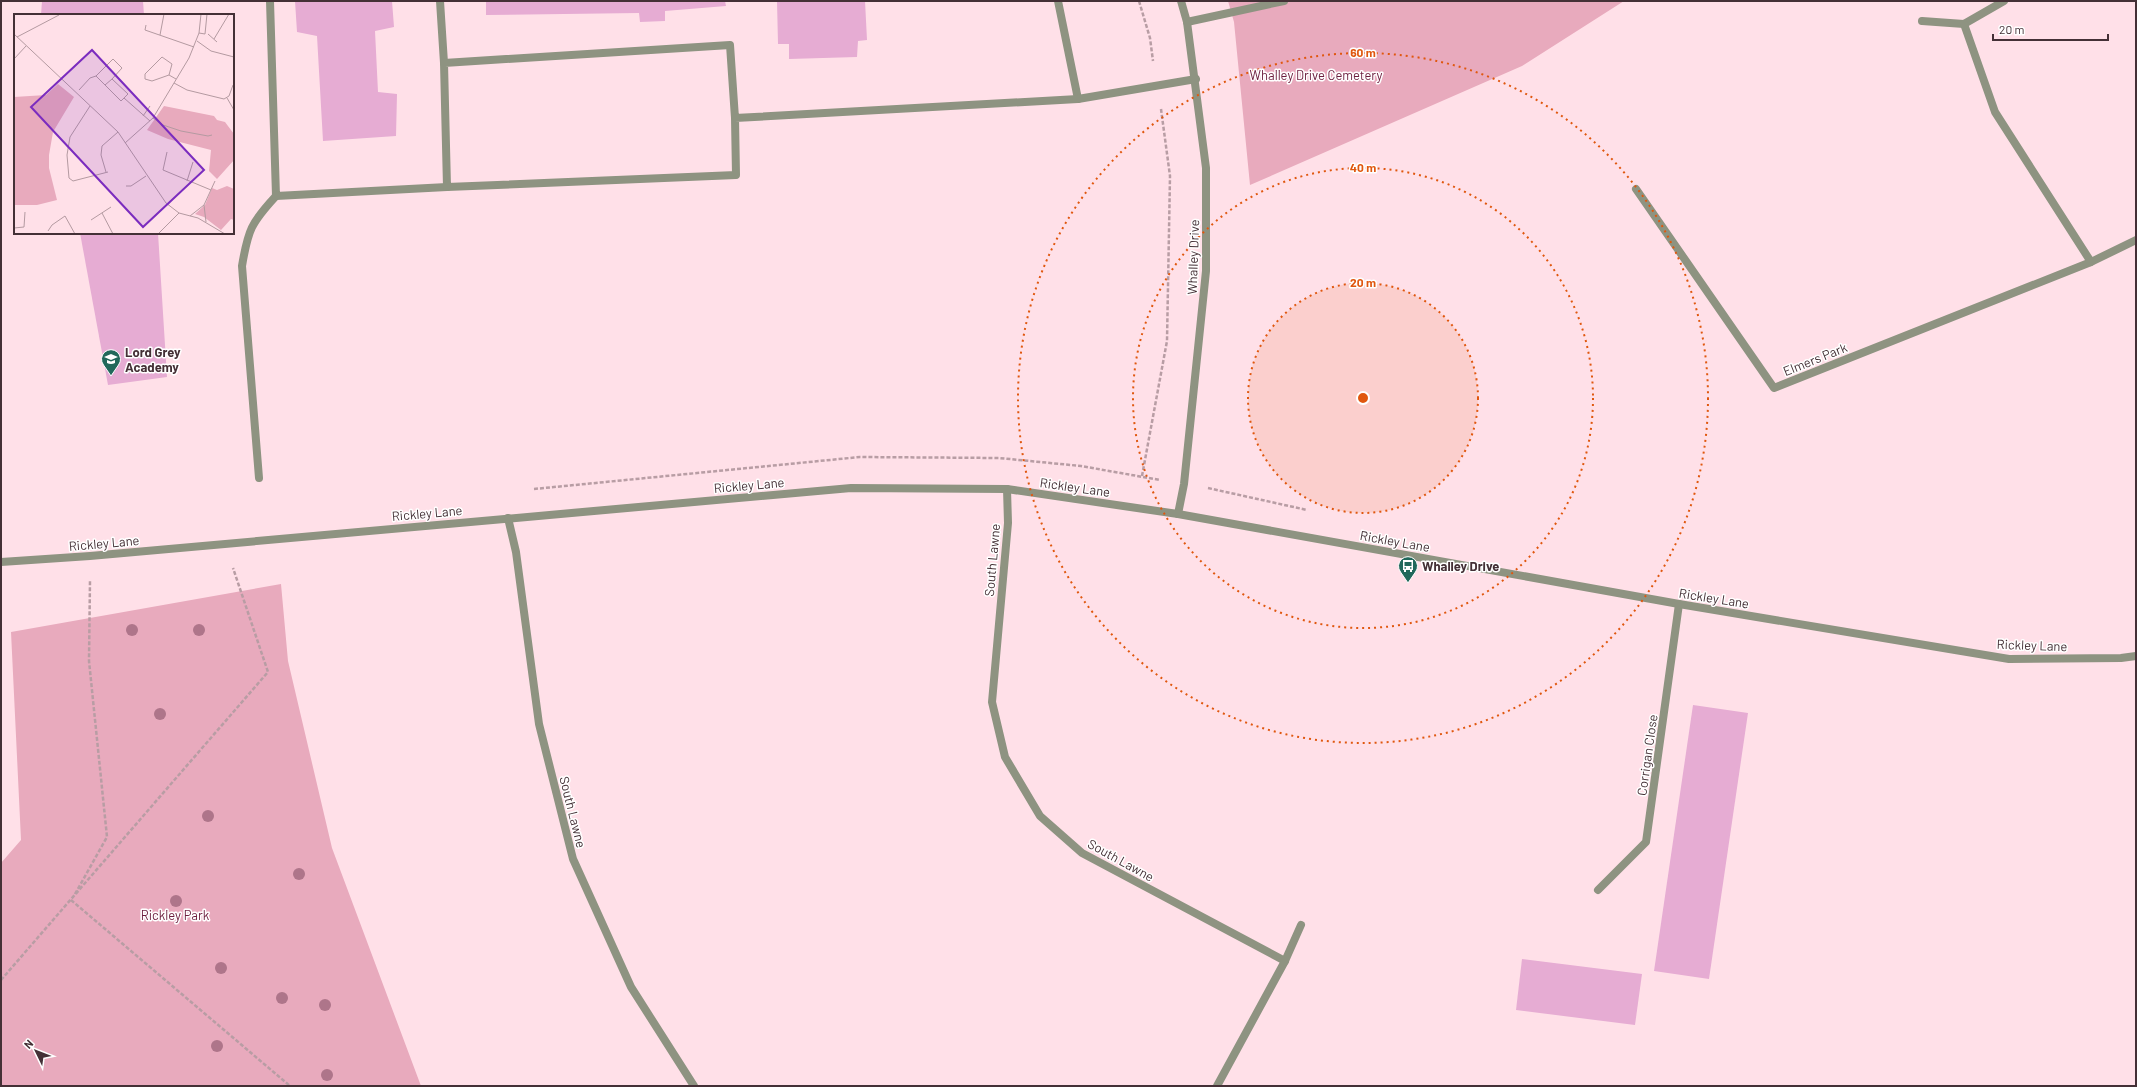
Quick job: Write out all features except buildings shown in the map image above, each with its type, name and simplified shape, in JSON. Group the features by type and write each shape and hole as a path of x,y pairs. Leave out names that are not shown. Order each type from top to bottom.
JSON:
{"street":[{"path":"259,478 242,266 246,237 257,217 276,196 270,1"},
{"path":"440,1 444,63 447,187"},
{"path":"1058,1 1078,99"},
{"name":"Whalley Drive","path":"1178,514 1184,484 1206,271 1206,168 1196,79 1187,22 1182,1"},
{"path":"1187,22 1284,1"},
{"path":"1922,21 1964,24 2004,1"},
{"path":"1964,24 1995,112 2091,262"},
{"path":"276,196 736,175 735,118 730,45 444,63"},
{"path":"735,118 1078,99 1196,79"},
{"name":"Elmers Park","path":"1636,188 1774,388 2091,262 2136,240"},
{"name":"Rickley Lane","path":"1,562 90,556 851,488 1007,489 1178,514 1678,604 2009,659 2121,658 2136,656"},
{"name":"South Lawne","path":"1007,489 1008,523 992,702 1005,757 1040,816 1082,853 1285,961"},
{"name":"South Lawne","path":"508,518 516,552 539,724 573,859 630,987 694,1086"},
{"name":"Corrigan Close","path":"1598,890 1646,842 1678,604"},
{"path":"1217,1086 1285,961 1301,925"}],"path":[{"path":"1139,1 1150,38 1170,176 1167,341 1142,476"},
{"path":"1,980 72,900 268,672 223,543"},
{"path":"72,900 107,837 89,661 90,556"},
{"path":"72,900 290,1086"}],"green space":[{"name":"Whalley Drive Cemetery","path":"1228,1 1624,1 1522,66 1250,185 1234,22"},
{"name":"Rickley Park","path":"281,584 288,661 332,848 421,1086 1,1086 1,863 21,840 11,632"}],"place":[{"name":"Lord Grey Academy","path":"111,376"},
{"name":"Whalley Drive","path":"1408,583"}]}
